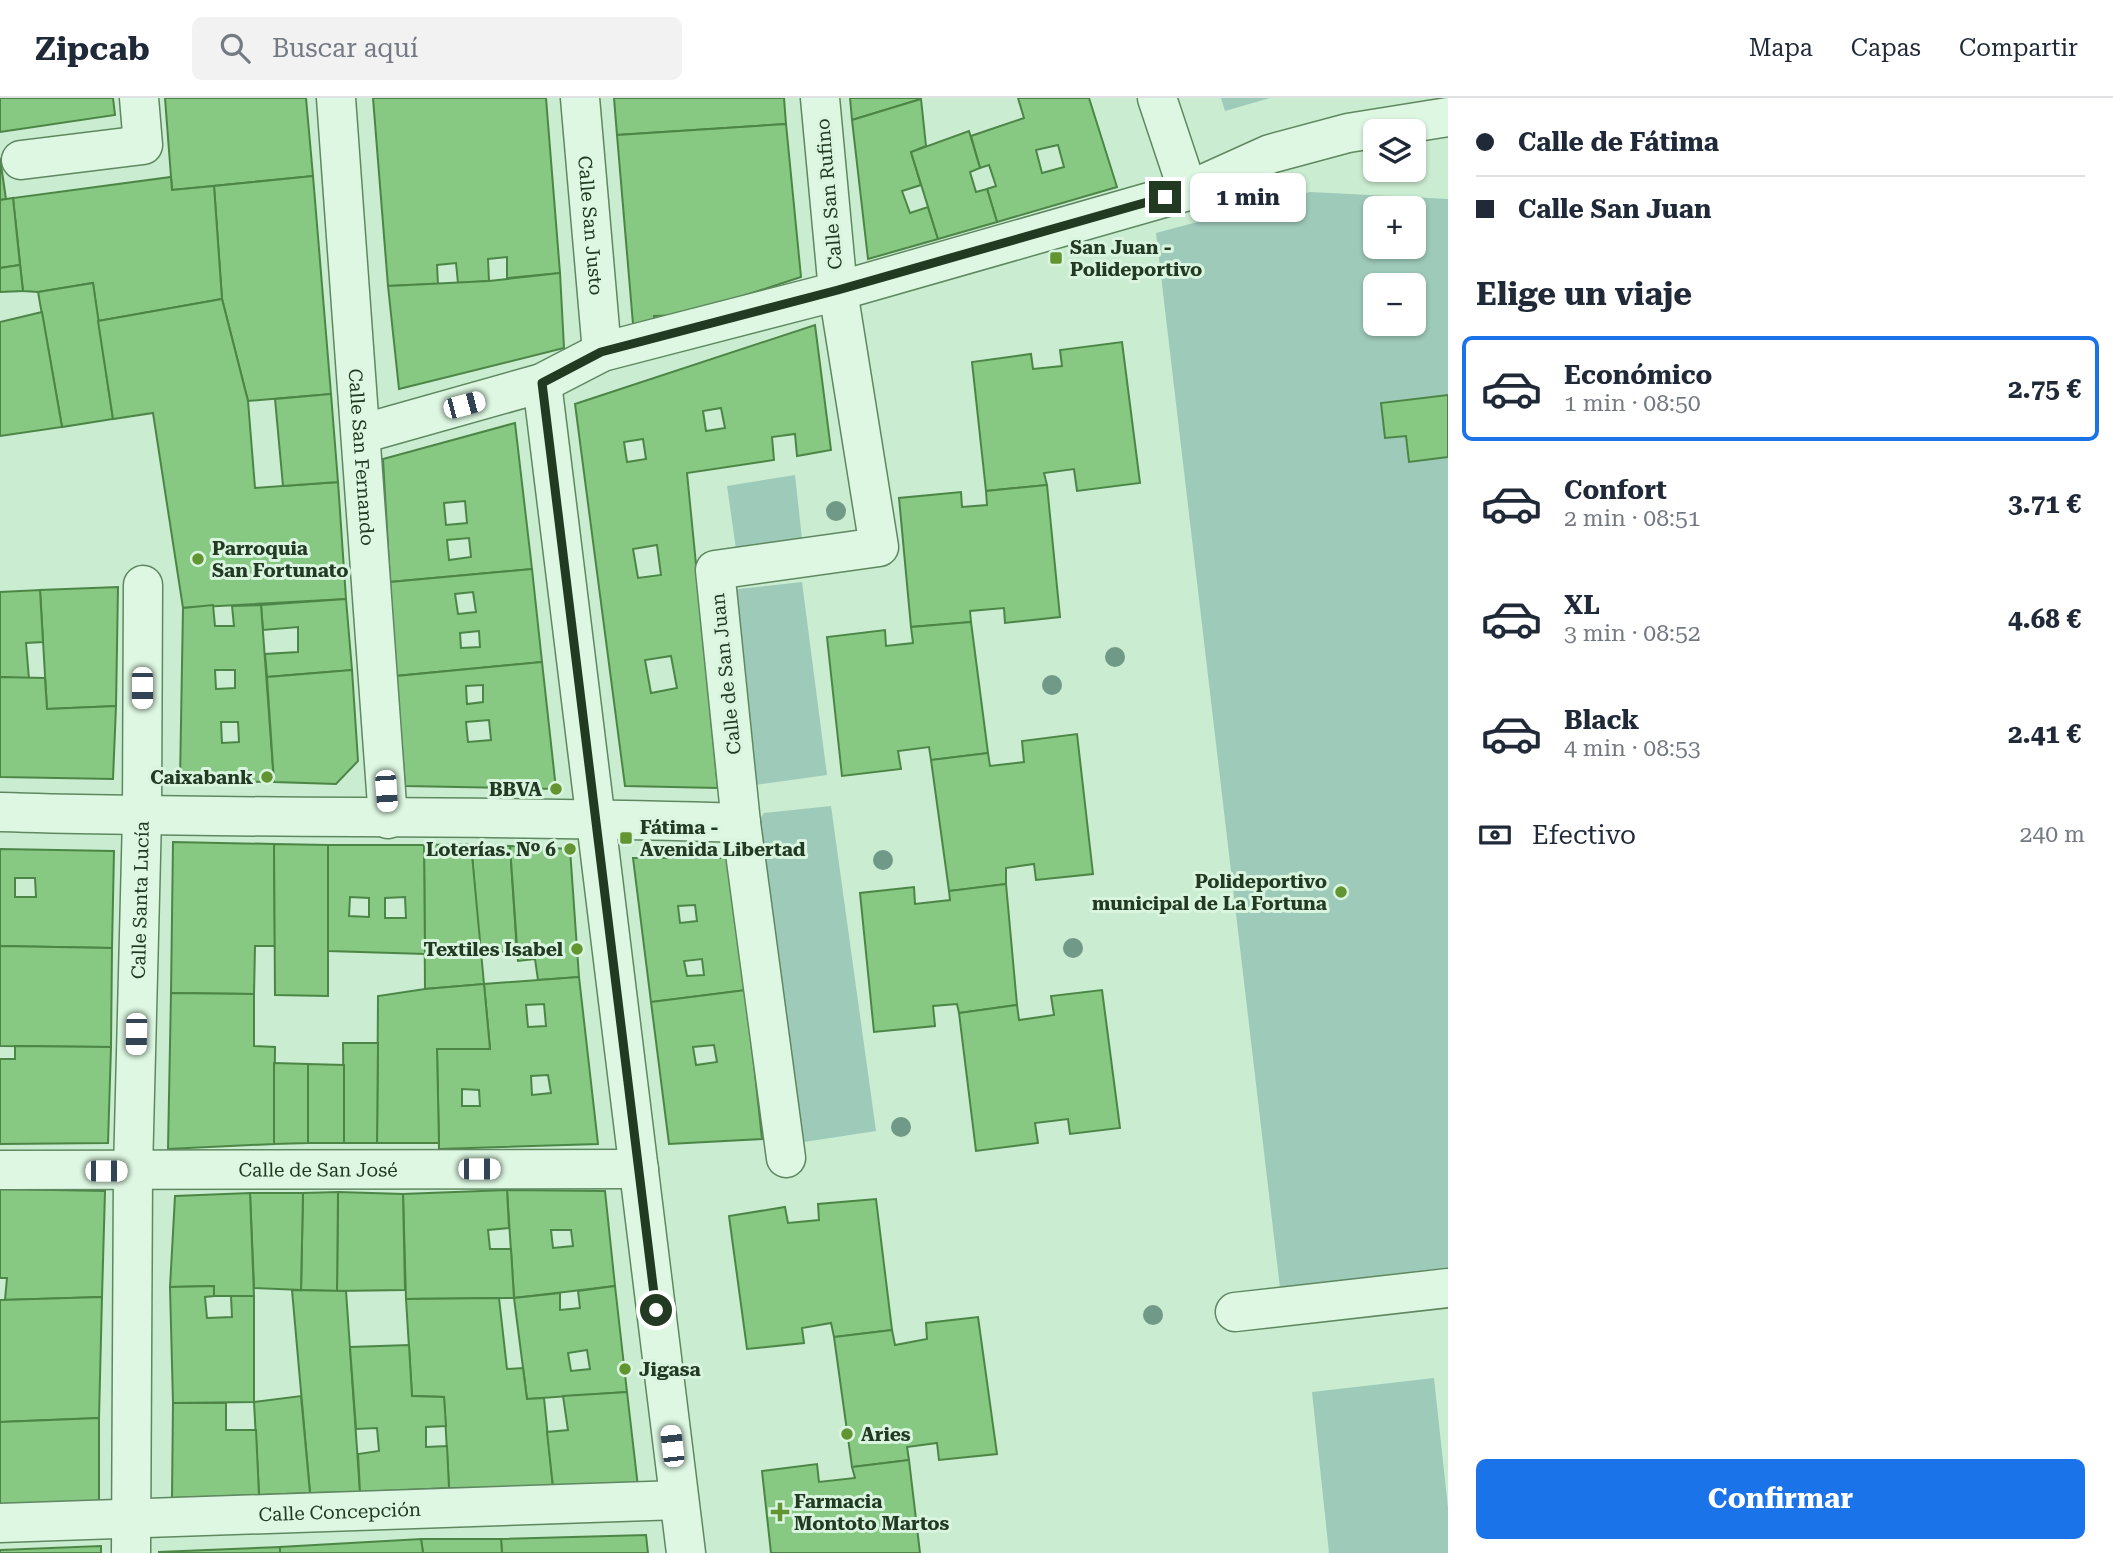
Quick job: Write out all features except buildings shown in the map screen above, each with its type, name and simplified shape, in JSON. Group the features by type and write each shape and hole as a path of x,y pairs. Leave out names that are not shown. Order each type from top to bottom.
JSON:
{"street":[{"path":"21,160 143,145 139,98"},
{"name":"Calle San Fernando","path":"336,98 388,819"},
{"name":"Calle San Justo","path":"580,98 601,352"},
{"name":"Calle San Rufino","path":"820,98 838,290"},
{"path":"1157,98 1188,191"},
{"path":"360,434 542,383 601,352 838,290 1188,191 1270,154 1348,133 1448,117"},
{"name":"Calle de San Juan","path":"786,1158 741,823 715,570 879,547 838,290"},
{"path":"542,383 686,1553"},
{"name":"Calle Santa Lucía","path":"131,1536 133,1171 142,817 143,585"},
{"path":"0,812 142,817 597,818 741,823"},
{"name":"Calle de San José","path":"0,1170 639,1168"},
{"path":"1236,1312 1448,1288"},
{"name":"Calle Concepción","path":"0,1523 131,1536 679,1500"}],"green space":[{"path":"1221,98 1270,98 1225,111"},
{"name":"Polideportivo municipal de La Fortuna","path":"1310,192 1389,196 1363,196 1363,259 1426,259 1426,198 1448,199 1448,1269 1280,1288 1156,233"},
{"path":"795,475 803,548 737,556 727,486"},
{"path":"802,582 827,775 754,785 729,590"},
{"path":"831,806 876,1131 791,1144 758,822 764,813"},
{"path":"1434,1378 1448,1508 1448,1553 1329,1553 1312,1392"}],"place":[{"name":"San Juan - Polideportivo","path":"1056,258"},
{"name":"Parroquia San Fortunato","path":"198,559"},
{"name":"Caixabank","path":"267,777"},
{"name":"BBVA","path":"556,789"},
{"name":"Fátima - Avenida Libertad","path":"626,838"},
{"name":"Loterías. Nº 6","path":"570,849"},
{"name":"Polideportivo municipal de La Fortuna","path":"1341,892"},
{"name":"Textiles Isabel","path":"577,949"},
{"name":"Jigasa","path":"625,1369"},
{"name":"Aries","path":"847,1434"},
{"name":"Farmacia Montoto Martos","path":"780,1512"}],"route":[{"path":"656,1310 542,383 601,352 838,290 1165,197"}]}
